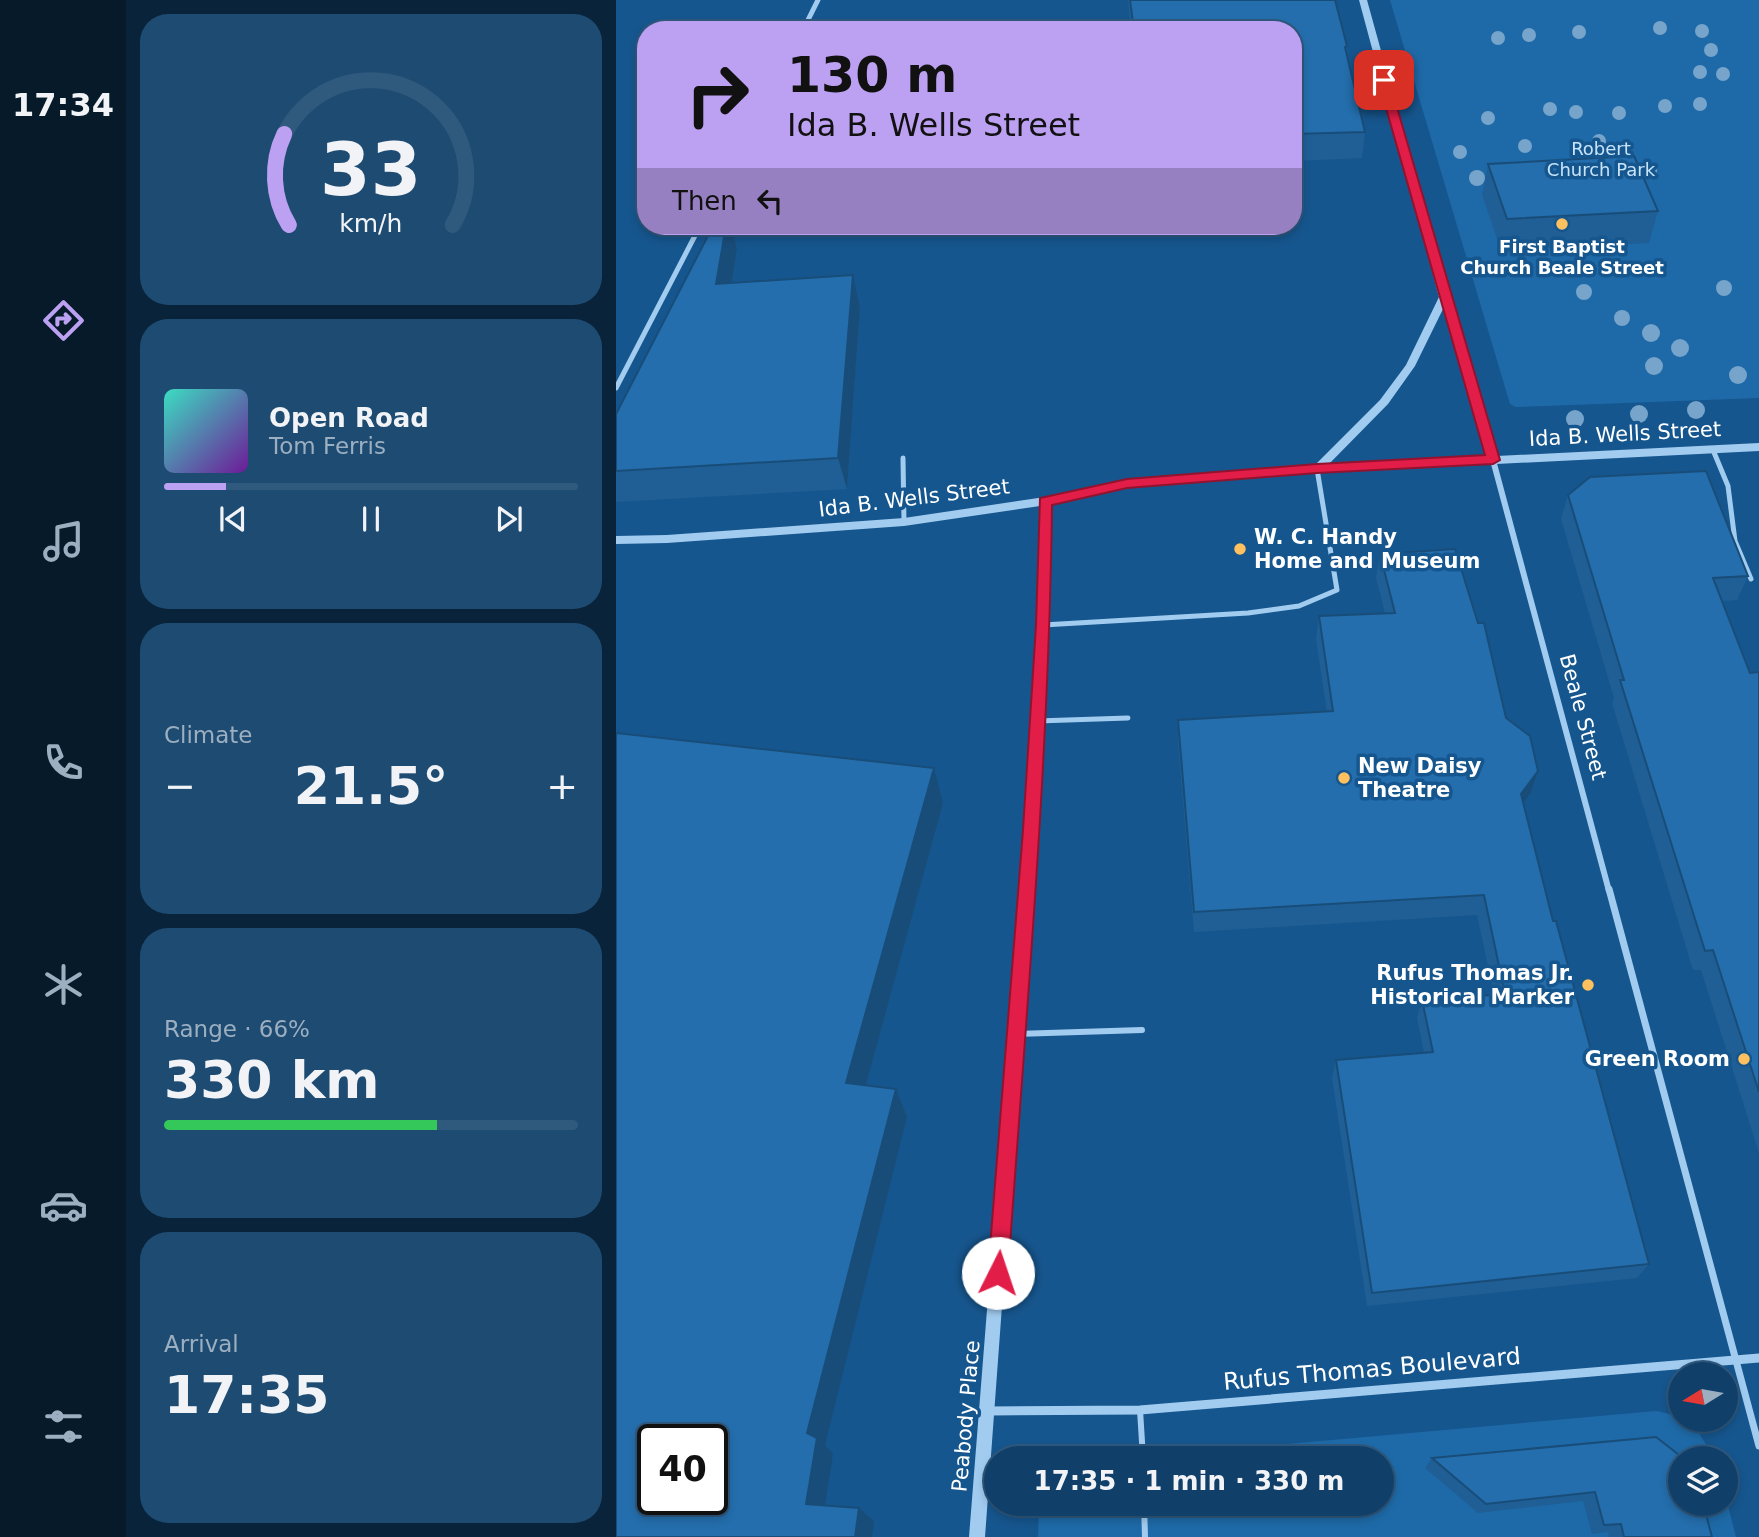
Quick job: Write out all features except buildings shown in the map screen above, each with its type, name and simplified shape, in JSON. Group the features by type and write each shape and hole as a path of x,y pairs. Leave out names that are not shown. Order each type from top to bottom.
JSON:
{"street":[{"path":"808,21 818,0"},
{"name":"Beale Street","path":"1363,0 1444,297 1493,460 1759,1446"},
{"path":"616,388 696,235"},
{"path":"1317,469 1384,402 1410,366 1444,297"},
{"name":"Ida B. Wells Street","path":"616,540 667,539 904,522 1045,501 1127,484 1317,469 1759,447"},
{"name":"Peabody Place","path":"977,1537 1016,1034 1043,625 1045,501"},
{"name":"Rufus Thomas Boulevard","path":"988,1411 1140,1410 1759,1358"}],"lane":[{"path":"1713,450 1728,486 1735,541 1751,579"},
{"path":"903,458 904,522"},
{"path":"1043,625 1248,613 1299,606 1337,590 1317,469"},
{"path":"1036,720 1128,718"},
{"path":"1016,1034 1142,1030"},
{"path":"1140,1410 1142,1446"},
{"path":"1144,1516 1145,1537"}],"green space":[{"name":"Robert Church Park","path":"1390,0 1759,0 1759,398 1516,407 1510,404"},
{"path":"1656,1411 1668,1414 1668,1432 1698,1432 1707,1446 1668,1446 1668,1516 1731,1516 1736,1537 1038,1537 1039,1516 1394,1516 1394,1446 1265,1446"}],"place":[{"name":"First Baptist Church Beale Street","path":"1562,224"},
{"name":"W. C. Handy Home and Museum","path":"1240,549"},
{"name":"New Daisy Theatre","path":"1344,778"},
{"name":"Rufus Thomas Jr. Historical Marker","path":"1588,985"},
{"name":"Green Room","path":"1744,1059"}],"route":[{"path":"998,1273 1031,830 1043,625 1045,501 1127,484 1317,469 1493,460 1444,297 1384,80"}]}
